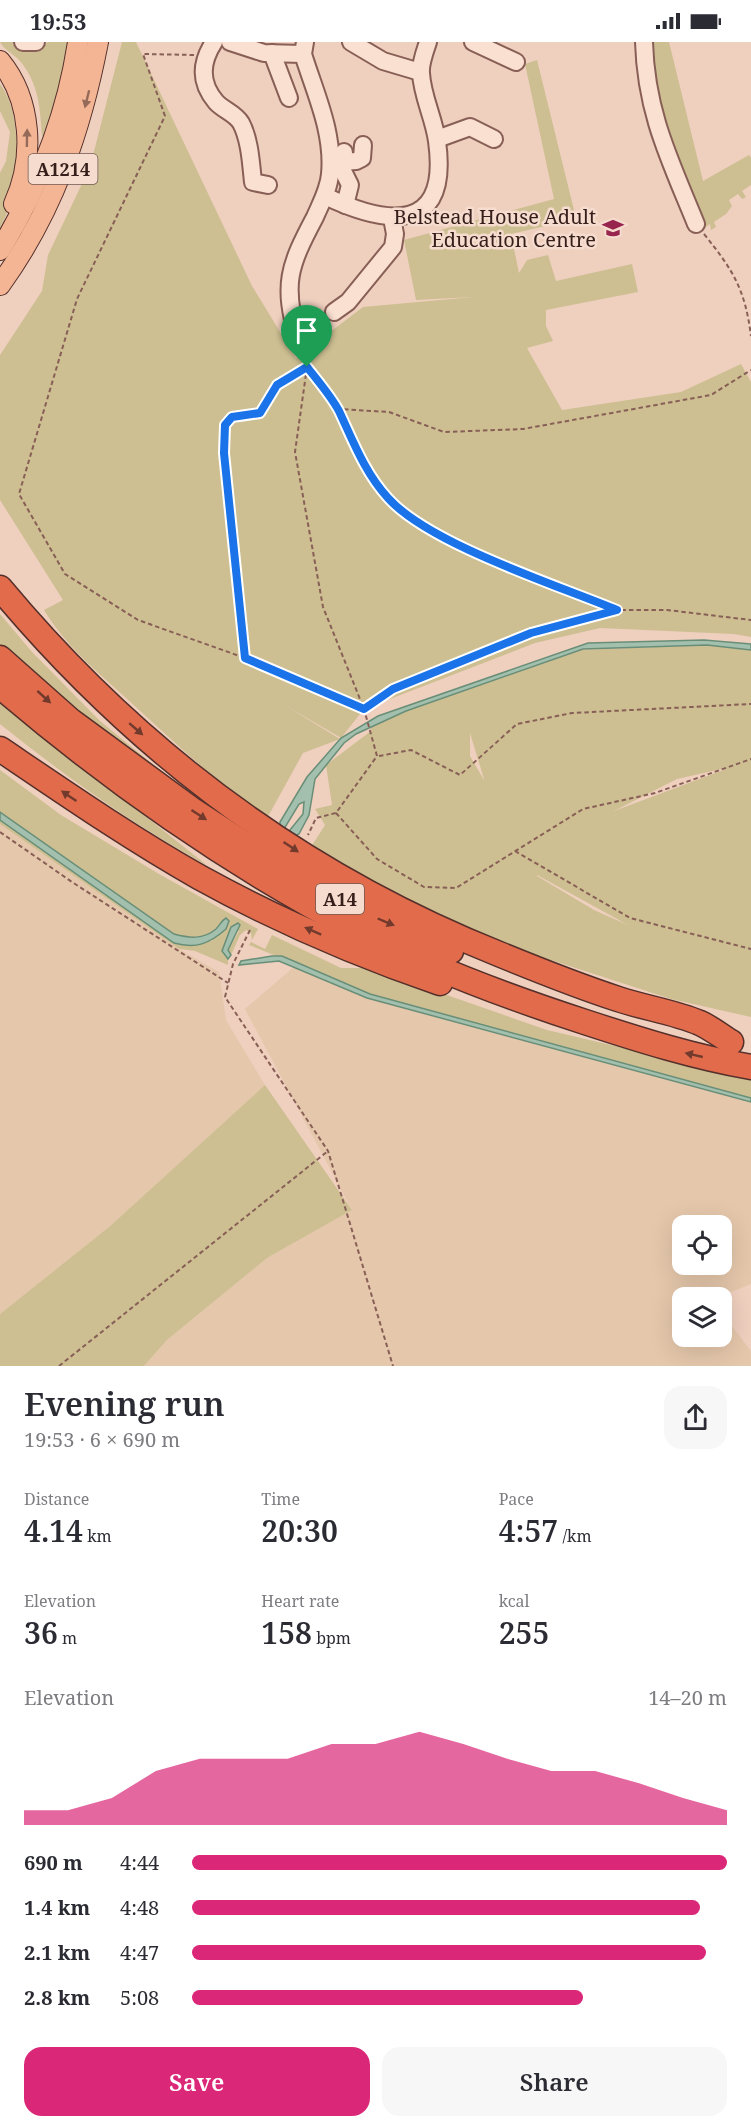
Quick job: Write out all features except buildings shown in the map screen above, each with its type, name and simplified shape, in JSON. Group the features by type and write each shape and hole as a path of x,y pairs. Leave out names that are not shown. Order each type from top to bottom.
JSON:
{"highway":[{"name":"A14","path":"0,588 92,691 177,765 222,800 337,878 497,954 616,999 701,1023 741,1044"},
{"name":"A14","path":"0,658 71,721 190,809 254,850 366,914 504,974 570,996 741,1044"},
{"name":"A14","path":"0,686 108,774 254,872 359,932 526,1003 663,1047 751,1067"},
{"name":"A14","path":"0,749 117,828 200,877 393,967 482,998 526,1003"}],"main road":[{"name":"A1214","path":"0,250 40,175 61,120 78,42"},
{"name":"A1214","path":"0,285 32,237 62,172 88,97 98,42"},
{"path":"0,61 19,89 27,128 24,174 0,234"}],"street":[{"path":"23,42 36,42"},
{"path":"230,42 240,47 272,53 304,48 328,130 330,176 325,196 295,254 288,284 290,310 298,339"},
{"path":"351,42 383,61 420,72"},
{"path":"325,196 345,205 392,218 408,216 429,201 440,174 437,139 420,72 428,42"},
{"path":"473,42 516,62"},
{"path":"644,42 645,71 653,119 696,224"},
{"path":"210,48 203,65 204,83 216,102 240,122 247,138 254,182 268,185"},
{"path":"272,53 290,98"},
{"path":"437,139 470,127 494,139"},
{"path":"345,205 350,185 343,171 343,157 356,161 362,158 363,144"},
{"path":"334,312 348,302 375,266 393,247 395,234 392,218"}],"path":[{"path":"210,48 142,54 165,116 76,299 19,494 65,574 138,620 245,658 364,709"},
{"path":"696,224 733,270 748,313 751,336"},
{"path":"298,339 307,367 338,409 356,453 388,499 421,523 466,548 617,610"},
{"path":"245,658 224,453 225,425 232,417 260,413 277,385 307,367"},
{"path":"307,367 295,452 323,607 364,709 377,756"},
{"path":"338,409 389,412 444,432 523,429 711,395 751,370"},
{"path":"364,709 393,689 531,633 617,610 667,610 751,620"},
{"path":"308,835 316,818 336,813 377,756 411,750 460,775 518,724 572,712 751,704"},
{"path":"336,813 377,859 424,887 456,888 583,809 655,793 751,759"},
{"path":"0,832 72,882 228,983"},
{"path":"515,851 630,918 751,949"},
{"path":"250,930 233,964 225,997 328,1151 393,1366"},
{"path":"59,1366 328,1151"}],"shaded area":[{"path":"0,42 14,42 24,48 38,49 48,42 73,42 45,140 42,136 37,97 31,78 20,61"},
{"path":"122,42 136,42 252,286 296,358 363,307 473,297 416,300 404,240 554,199 525,64 537,60 575,214 567,221 511,234 519,273 527,260 548,255 556,281 632,264 638,292 546,310 546,326 553,341 527,348 562,410 681,392 741,364 751,382 751,637 734,634 600,628 535,643 364,709 341,738 283,704 340,739 303,753 265,822 88,663 64,638 44,610 63,600 0,500 0,355 42,291 48,255 90,167"},
{"path":"654,42 669,42 703,181 749,155 751,158 751,185 742,191 746,197 742,199 738,194 729,200 732,206 726,214 714,222 716,227 711,230 710,224 704,228 655,94"},
{"path":"0,84 8,98 13,115 17,156 12,196 0,228 0,173 6,161 10,132 0,111"},
{"path":"0,614 32,652 100,721 217,817 26,673 0,646"},
{"path":"704,640 751,644 751,650 707,645 583,649 406,711 356,734 344,743 315,779 309,815 299,834 292,837 290,830 303,814 304,802 299,804 284,829 280,827 280,822 307,777 341,738 378,716 588,643"},
{"path":"707,645 751,650 751,1017 671,999 551,960 546,964 429,917 311,847 325,825 315,809 332,805 326,765 371,731 370,727 408,710 580,650","holes":["470,733 484,779 484,780 470,756","726,768 614,811 677,779","537,875 628,925 594,910 537,876"]},
{"path":"0,701 208,866 101,800 0,724"},
{"path":"0,770 61,815 159,874 258,929 252,940 251,933 246,930 240,935 231,955 228,950 239,931 231,927 222,951 228,959 228,965 195,951 179,949 0,824 0,820 174,943 212,941 222,920 218,927 207,935 188,937 174,934 0,812"},
{"path":"0,812 174,934 190,937 206,935 216,929 226,918 229,921 226,929 202,944 174,943 0,820"},
{"path":"0,824 179,949 219,972 226,1020 265,1085 109,1227 0,1314"},
{"path":"238,923 240,925 228,950 231,955 228,959 222,951 231,927"},
{"path":"272,935 341,968 369,968 547,1030 751,1078 751,1098 370,994 249,945 251,942 265,949"},
{"path":"282,956 370,994 751,1098 751,1102 367,998 279,961 239,965 241,961"},
{"path":"295,966 751,1102 751,1284 732,1292 732,1287 672,1287 672,1347 732,1347 732,1326 751,1351 751,1366 144,1366 167,1340 267,1258 352,1210 245,1009"},
{"path":"265,1085 352,1210 267,1258 167,1340 144,1366 0,1366 0,1314 109,1227"}],"place":[{"name":"Belstead House Adult Education Centre","path":"613,228"}],"route":[{"path":"307,367 338,409 356,453 388,499 421,523 466,548 617,610 531,633 393,689 364,709 245,658 224,453 225,425 232,417 260,413 277,385 307,367"}]}
